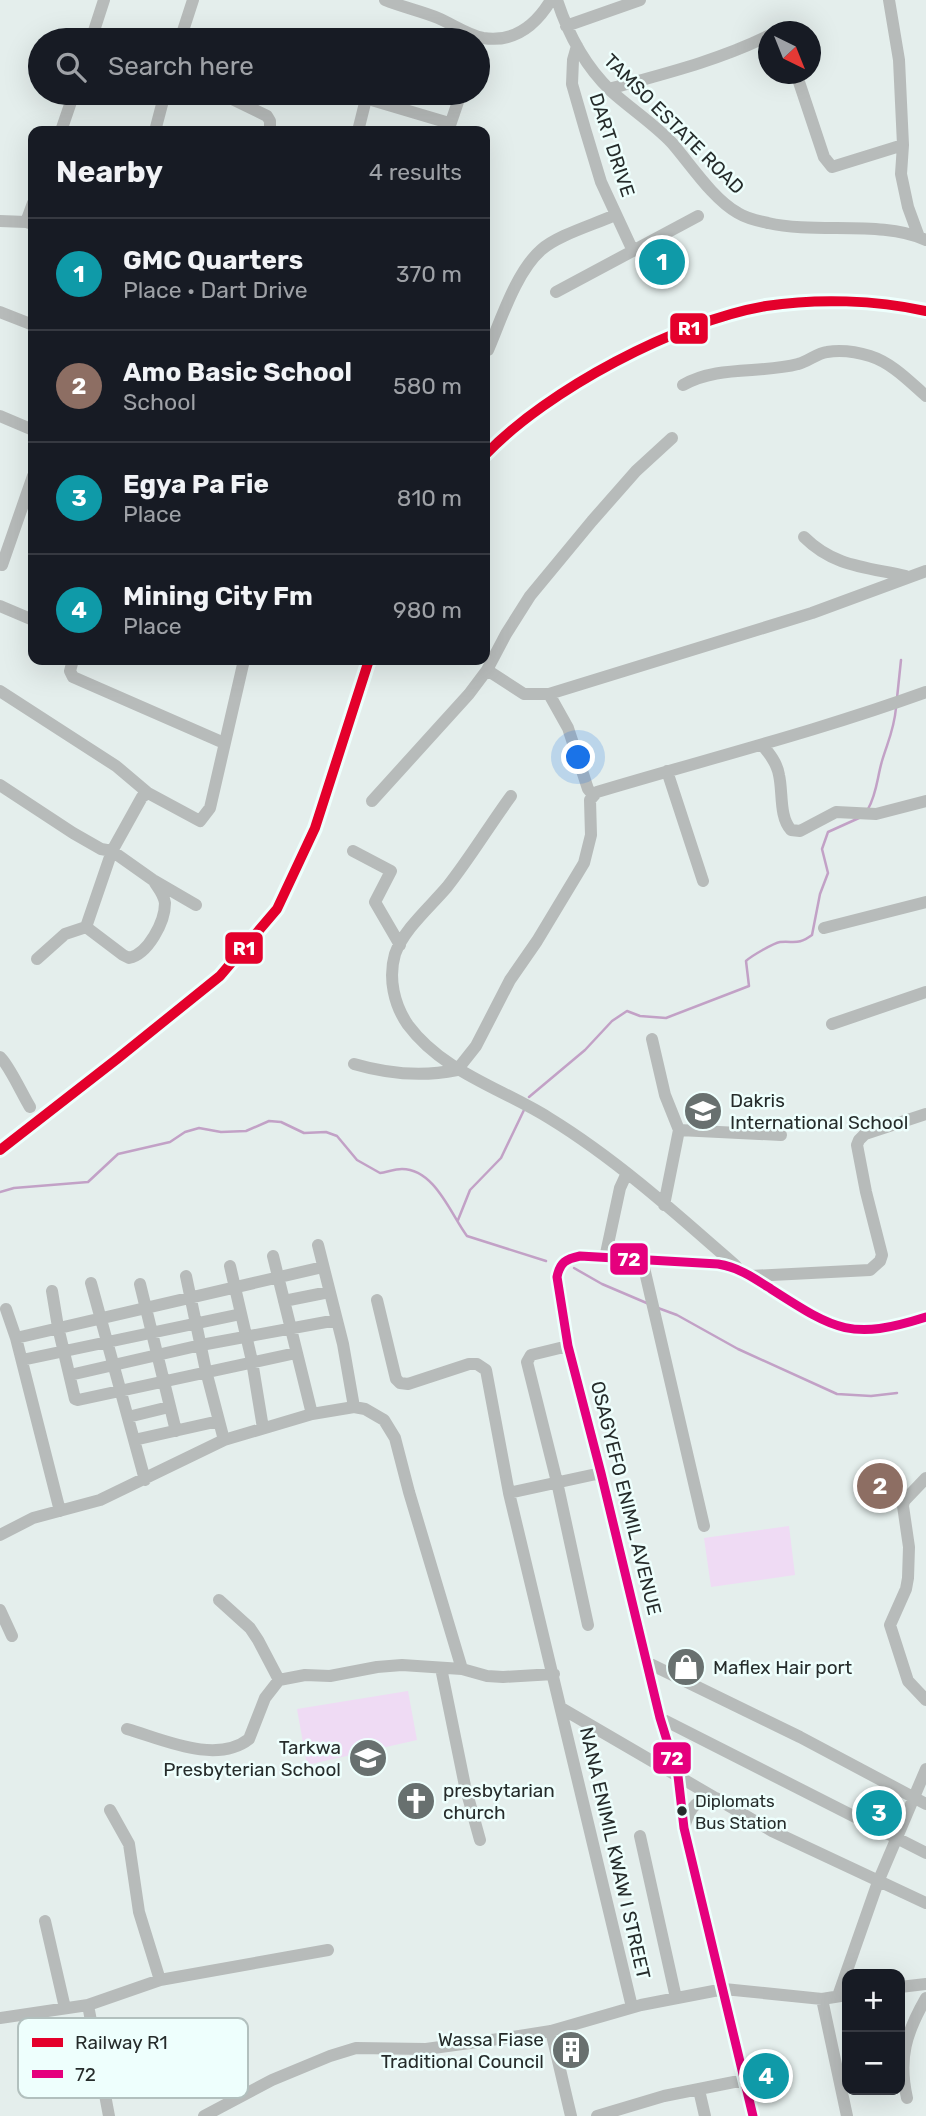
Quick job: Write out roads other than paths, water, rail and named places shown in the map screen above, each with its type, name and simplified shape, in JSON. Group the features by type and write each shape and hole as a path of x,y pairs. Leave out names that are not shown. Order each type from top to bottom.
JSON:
{"street":[{"path":"95,28 104,0"},
{"path":"184,28 193,0"},
{"path":"385,0 435,16 455,28"},
{"path":"490,40 527,30 537,21 551,0"},
{"name":"TAMSO ESTATE ROAD","path":"558,0 566,26 577,46 609,89 670,142 722,200 739,214 772,224 803,228 893,230 922,239"},
{"path":"566,26 640,0"},
{"path":"889,0 899,60 903,145 901,174 908,207 922,239"},
{"path":"609,89 691,67 758,41"},
{"name":"DART DRIVE","path":"577,46 572,84 601,182 633,251"},
{"path":"800,84 824,157 832,167 903,145"},
{"path":"63,126 70,105"},
{"path":"156,126 162,105"},
{"path":"245,105 267,116 270,126"},
{"path":"359,126 364,105"},
{"path":"384,105 446,126"},
{"path":"449,126 457,105"},
{"path":"490,345 516,284 541,250 615,215"},
{"path":"556,292 698,216"},
{"path":"0,221 28,223"},
{"path":"0,312 28,323"},
{"path":"683,385 703,376 786,367 824,352 846,352 869,355 887,363 926,396"},
{"path":"0,416 28,428"},
{"path":"490,664 530,596 620,488 672,438"},
{"path":"2,565 28,490"},
{"path":"804,537 831,559 906,576"},
{"path":"487,670 524,694 549,694 873,592 906,576 926,571"},
{"path":"0,606 28,618"},
{"path":"72,665 70,671 73,677 224,743"},
{"path":"0,691 116,766 148,793 200,821 209,808 243,665"},
{"path":"372,802 469,694 490,665"},
{"path":"354,1064 374,1070 412,1075 457,1070 476,1045 510,980 584,863 591,835 590,800 593,795 762,745 926,692"},
{"path":"549,694 568,728 586,784 593,795"},
{"path":"762,745 770,754 779,773 785,821 791,830 800,831 836,812 876,814 926,801"},
{"path":"667,771 703,881"},
{"path":"0,785 6,795 101,849 112,851 153,880 197,905"},
{"path":"86,927 112,851 142,797 148,793"},
{"path":"512,796 400,945 393,967 393,993 408,1025 457,1070 550,1118 664,1205 746,1274 870,1270 875,1267 882,1255 857,1145 865,1134 926,1114"},
{"path":"353,851 391,871 375,902 400,945"},
{"path":"86,927 123,956 129,958 138,955 156,931 164,906 163,894 153,880"},
{"path":"824,928 926,902"},
{"path":"37,959 65,934 86,927"},
{"path":"832,1024 926,992"},
{"path":"652,1039 669,1108 679,1130 664,1205"},
{"path":"0,1058 7,1064 10,1075 30,1107"},
{"path":"679,1130 781,1135"},
{"path":"605,1258 620,1188 626,1175"},
{"path":"318,1245 337,1320 354,1407"},
{"path":"273,1256 312,1414"},
{"name":"OSAGYEFO ENIMIL AVENUE","path":"753,2116 684,1828 678,1776 660,1718 568,1346 557,1277 559,1268 569,1258 718,1264 746,1274 800,1308 841,1327 858,1331 876,1330 926,1317"},
{"path":"642,1259 704,1526"},
{"path":"230,1266 252,1361 263,1428"},
{"path":"16,1338 323,1268"},
{"path":"186,1276 224,1440"},
{"path":"90,1283 145,1480"},
{"path":"140,1284 176,1431"},
{"path":"52,1292 76,1400 296,1353"},
{"path":"284,1301 330,1292"},
{"name":"NANA ENIMIL KWAW I STREET","path":"377,1300 396,1379 400,1383 408,1384 470,1364 478,1364 486,1370 509,1493 632,2007"},
{"path":"5,1309 22,1360 60,1511"},
{"path":"22,1360 241,1314"},
{"path":"70,1375 201,1345 337,1320"},
{"path":"568,1346 531,1355 527,1362 557,1482 588,1625"},
{"path":"128,1417 169,1407"},
{"path":"0,1535 33,1518 100,1500 224,1440 312,1414 354,1407 376,1413 384,1420 395,1438 462,1669"},
{"path":"134,1440 219,1422"},
{"path":"509,1493 601,1473"},
{"path":"926,1478 904,1501 909,1547 908,1578 890,1625 908,1681 926,1700"},
{"path":"219,1600 250,1628 279,1680"},
{"path":"0,1610 12,1636"},
{"path":"646,1662 800,1737 926,1804"},
{"path":"127,1729 198,1749 217,1750 231,1748 249,1739 265,1698 279,1680 305,1675 330,1676 402,1665 462,1669 503,1677 554,1674"},
{"path":"441,1668 465,1786 480,1840"},
{"path":"561,1707 772,1831 926,1903"},
{"path":"660,1718 926,1853"},
{"path":"851,1969 878,1882 926,1769"},
{"path":"684,1828 690,1809 704,1799 716,1798"},
{"path":"110,1810 129,1844 139,1912 160,1980"},
{"path":"640,1836 677,1998"},
{"path":"46,1922 65,2008"},
{"path":"0,2018 88,2005 160,1980 328,1950"},
{"path":"905,1986 926,1984"},
{"path":"248,2093 272,2080 356,2048 454,2047 551,2032 632,2007 724,1989 822,1999 842,1995"},
{"path":"906,2098 902,2060 913,2025 926,1998"},
{"path":"822,1999 847,2116"},
{"path":"88,2005 90,2018"},
{"path":"551,2032 571,2116"},
{"path":"597,2116 664,2096 744,2080"},
{"path":"699,2090 705,2116"},
{"path":"106,2098 110,2116"},
{"path":"204,2116 238,2098"}],"waterway":[{"path":"897,698 901,660"},
{"path":"868,809 896,708"},
{"path":"529,1097 585,1050 612,1021 627,1011 640,1016 666,1018 749,986 746,961 777,943 800,941 812,935 820,894 828,873 822,849 828,832 859,818"},
{"path":"458,1220 470,1190 501,1158 524,1110"},
{"path":"0,1192 14,1188 88,1182 118,1154 170,1142 185,1132 199,1128 221,1132 246,1131 269,1121 281,1122 304,1133 326,1132 337,1136 357,1160 380,1173 399,1169 414,1171 433,1185 467,1236 546,1261"},
{"path":"574,1268 602,1284 649,1304"},
{"path":"658,1308 677,1315 738,1349 837,1394 871,1396 897,1393"}],"rail line":[{"name":"R1","path":"490,450 543,406 578,383 615,362 693,326 731,314 786,303 846,301 887,304 926,311"},
{"name":"R1","path":"0,1150 220,976 277,909 315,828 367,665"}],"place":[{"name":"GMC Quarters","path":"662,262"},
{"name":"Dakris International School","path":"703,1111"},
{"name":"Amo Basic School","path":"880,1486"},
{"name":"Maflex Hair port","path":"686,1667"},
{"name":"Tarkwa Presbyterian School","path":"368,1758"},
{"name":"presbytarian church","path":"416,1801"},
{"name":"Diplomats Bus Station","path":"682,1811"},
{"name":"Egya Pa Fie","path":"879,1813"},
{"name":"Wassa Fiase Traditional Council","path":"571,2050"},
{"name":"Mining City Fm","path":"766,2076"}]}
